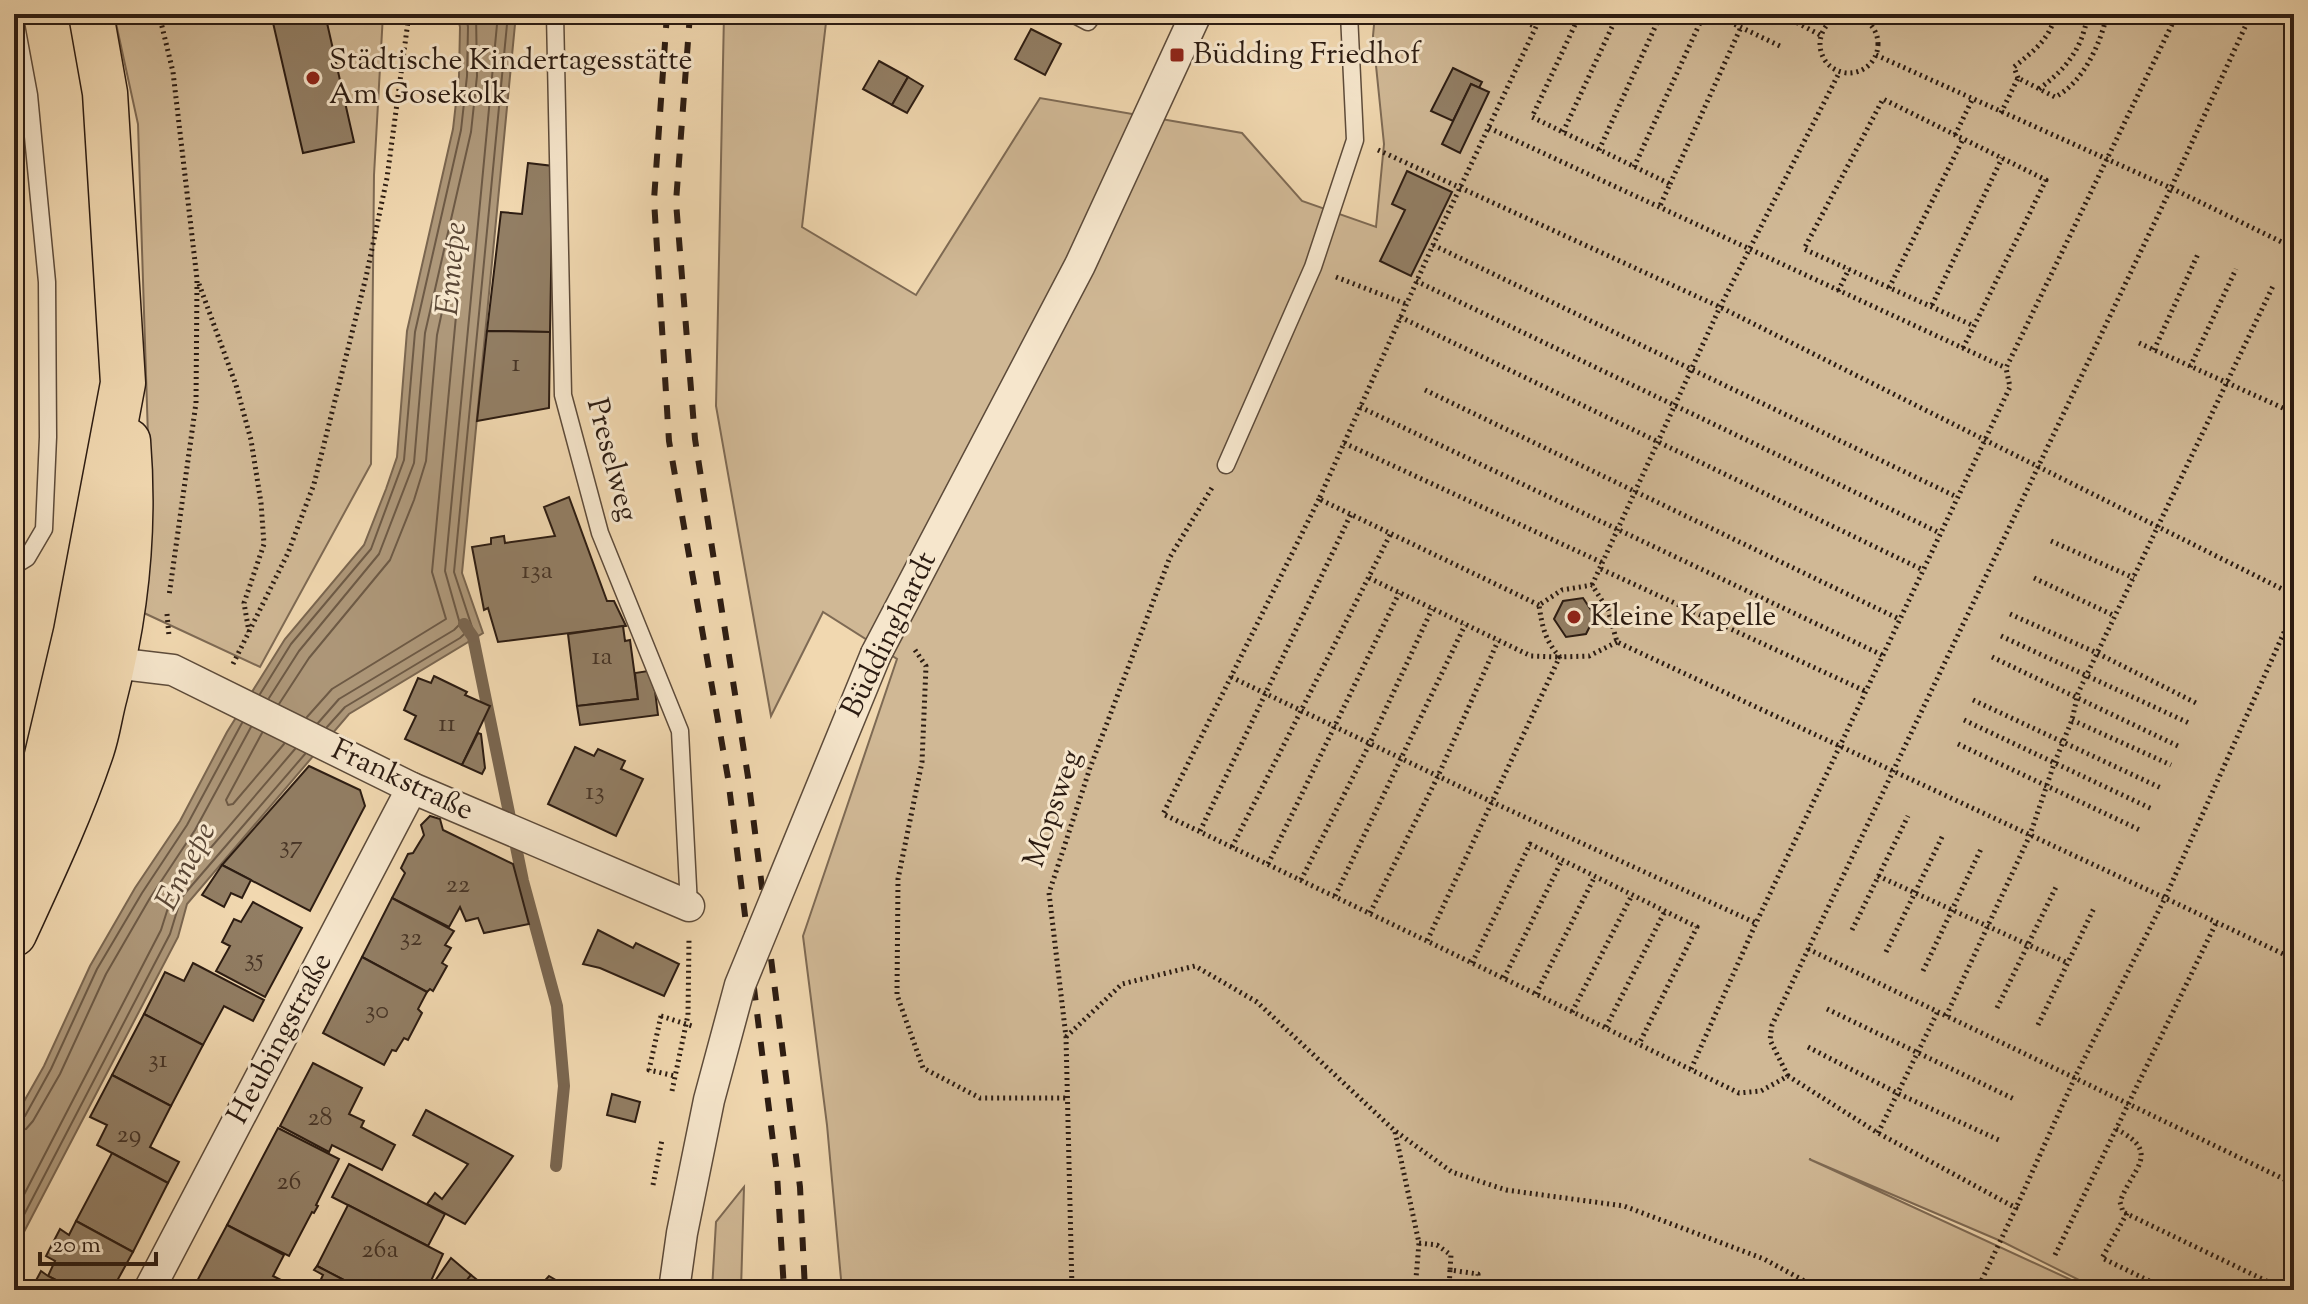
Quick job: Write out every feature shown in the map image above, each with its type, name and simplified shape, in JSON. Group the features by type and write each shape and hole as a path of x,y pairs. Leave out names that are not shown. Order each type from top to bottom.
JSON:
{"main road":[{"path":"14,934 59,836 93,746 114,663 129,576 131,478 105,93 91,14"},
{"path":"14,896 76,632 123,383"}],"street":[{"name":"Büddinghardt","path":"674,1290 706,1115 740,985 876,654 1080,265 1196,14"},
{"name":"Frankstraße","path":"114,663 173,670 412,788 689,906"},
{"name":"Heubingstraße","path":"149,1290 412,788"}],"lane":[{"path":"14,14 29,95 47,282 48,437 44,529 27,558 14,566"},
{"name":"Preselweg","path":"555,14 563,395 600,533 680,731 689,906"},
{"path":"1073,14 1088,22 1094,14"},
{"path":"1226,465 1313,267 1355,140 1349,14"}],"path":[{"path":"159,14 173,72 197,279 196,403 166,616 173,670"},
{"path":"218,693 288,553 314,484 366,277 387,178 409,14"},
{"path":"1509,14 1536,27"},
{"path":"1542,14 1416,281 1319,499 1163,814 1739,1093 1761,1091 1788,1076"},
{"path":"1580,14 1532,117 1670,184"},
{"path":"1563,132 1618,14"},
{"path":"1599,150 1661,14"},
{"path":"1634,167 1704,14"},
{"path":"1713,14 1780,46"},
{"path":"1733,23 1737,14"},
{"path":"1781,14 1820,35"},
{"path":"2055,14 2054,23 2037,49 2014,67 2018,78 2055,97 2064,93 2085,68 2107,14"},
{"path":"2039,89 2072,59 2082,42 2088,14"},
{"path":"1691,1069 1838,747 2010,387 2006,368 2177,14"},
{"path":"2016,1208 1878,1133 1788,1076 1770,1040 1772,1025 2251,14"},
{"path":"1845,15 1862,15 1872,26 1878,41 1876,55 1868,68 1854,74 1839,73 1826,64 1819,50 1820,35 1830,21 1845,15"},
{"path":"1659,208 1741,27"},
{"path":"1876,55 2171,188 2294,248"},
{"path":"1592,585 1720,307 1839,73"},
{"path":"2001,113 2018,78"},
{"path":"1963,348 1974,326 2046,180 1883,99 1804,249 1974,326"},
{"path":"1955,135 1972,100"},
{"path":"1489,128 2006,368"},
{"path":"1889,288 1963,139"},
{"path":"1355,140 1720,307 2294,595"},
{"path":"1932,305 2002,158"},
{"path":"1433,245 1957,497"},
{"path":"2154,350 2198,254"},
{"path":"1838,291 1849,269"},
{"path":"2190,367 2236,269"},
{"path":"197,279 236,385 251,440 261,503 264,544 244,603 249,632"},
{"path":"1416,281 1940,533"},
{"path":"1946,1016 2030,835 2078,697 2097,653 2273,286"},
{"path":"1365,289 1406,304"},
{"path":"1400,317 1923,570"},
{"path":"2139,343 2294,413"},
{"path":"1425,390 1899,619"},
{"path":"1360,407 1882,655"},
{"path":"1344,443 1865,691"},
{"name":"Mopsweg","path":"1072,1290 1066,1037 1049,893 1090,768 1170,557 1226,465"},
{"path":"1319,499 1539,605"},
{"path":"1200,831 1351,514"},
{"path":"1232,847 1391,533"},
{"path":"2051,541 2134,578"},
{"path":"1369,578 1531,656 1589,656 1617,642"},
{"path":"2034,578 2115,616"},
{"path":"1539,605 1562,590 1592,585"},
{"path":"1592,585 1608,610 1617,642 1891,773 2294,959"},
{"path":"1268,864 1399,593"},
{"path":"1539,605 1542,627 1549,644 1560,656"},
{"path":"1301,880 1370,743 1432,609"},
{"path":"1977,1290 2075,1077 2165,898 2294,610"},
{"path":"2010,614 2198,704"},
{"path":"895,619 926,666 922,762 898,879 897,995 923,1068 980,1098 1067,1098"},
{"path":"1335,896 1465,625"},
{"path":"2001,636 2191,724"},
{"path":"1370,913 1438,776 1498,641"},
{"path":"1427,941 1560,656"},
{"path":"1992,657 2180,747"},
{"path":"1231,677 1492,802 1756,923"},
{"path":"1973,700 2161,788"},
{"path":"1964,720 2152,809"},
{"path":"2072,720 2171,765"},
{"path":"1958,744 2142,831"},
{"path":"1852,930 1908,816"},
{"path":"1886,952 1943,835"},
{"path":"1472,963 1530,844 1697,927 1639,1044"},
{"path":"1923,971 1981,849"},
{"path":"1504,978 1562,860"},
{"path":"1536,994 1595,876"},
{"path":"1878,876 2068,963"},
{"path":"1997,1008 2056,887"},
{"path":"1572,1012 1632,895"},
{"path":"669,1105 688,1015 689,906"},
{"path":"2038,1025 2095,906"},
{"path":"1606,1027 1665,911"},
{"path":"2055,1255 2217,921"},
{"path":"1808,949 2294,1184"},
{"path":"1066,1037 1122,984 1195,966 1257,1002 1395,1131 1452,1172 1506,1190 1624,1206 1764,1259 1821,1290"},
{"path":"1827,1009 2014,1099"},
{"path":"1878,1133 1938,1011"},
{"path":"661,1016 649,1070 675,1076"},
{"path":"1808,1047 1899,1094 2001,1141"},
{"path":"2116,1129 2132,1137 2142,1150 2142,1160 2120,1202 2123,1212 2285,1290"},
{"path":"1395,1131 1419,1243 1415,1290"},
{"path":"653,1192 663,1134"},
{"path":"2127,1213 2102,1258 2168,1290"},
{"path":"1419,1243 1437,1245 1451,1255 1449,1290"},
{"path":"1450,1270 1478,1274 1479,1290"}],"shaded area":[{"path":"114,14 383,14 374,175 371,464 260,667 144,613 148,437 138,124"},
{"path":"724,14 827,14 802,227 916,295 1040,98 1242,133 1302,201 1376,227 1384,144 1373,36 1375,14 2294,14 2294,1290 2099,1290 2003,1242 1809,1159 2093,1290 842,1290 827,1125 803,936 897,659 823,612 771,716 716,406"},
{"path":"744,1187 741,1290 712,1290 716,1222"}],"water":[{"path":"457,14 516,14 462,573 483,633 349,714 187,904 178,937 14,1251 14,1119 44,1066 90,966 135,888 180,821 227,732 285,639 364,545 386,489 397,457 407,331 453,129 459,76 460,27"}],"building":[{"name":"Städtische Kindertagesstätte Am Gosekolk","path":"271,14 325,14 354,142 303,153"},
{"path":"1031,29 1061,44 1045,75 1015,59"},
{"path":"879,61 908,77 892,105 863,89"},
{"path":"1453,68 1482,82 1479,88 1471,84 1453,121 1431,111"},
{"path":"908,77 923,86 907,113 892,105"},
{"path":"1471,84 1489,92 1460,153 1442,144"},
{"path":"528,163 553,166 550,332 487,331 501,212 522,214"},
{"path":"1407,171 1452,192 1411,276 1380,261 1405,210 1392,204"},
{"path":"487,331 550,332 549,408 477,421"},
{"path":"569,497 607,601 614,601 626,626 498,642 488,608 484,610 472,547 491,544 491,538 504,536 505,543 555,536 544,507"},
{"name":"Kleine Kapelle","path":"1583,598 1595,616 1586,634 1566,637 1554,619 1563,601"},
{"path":"623,626 625,641 630,640 638,699 577,706 568,634"},
{"path":"648,671 658,715 580,725 577,706 638,699 635,673"},
{"path":"434,676 490,706 462,765 405,739 416,716 404,710 418,678 431,683"},
{"path":"478,733 481,734 485,768 482,774 462,765"},
{"path":"575,747 594,756 598,749 625,761 621,769 643,779 616,836 548,804"},
{"path":"309,766 360,790 365,806 310,911 222,865"},
{"path":"430,816 440,819 443,830 513,864 529,924 484,933 478,918 466,921 460,907 449,927 392,898 405,873 401,868 424,835 421,825"},
{"path":"222,865 251,880 242,898 231,893 224,907 202,895"},
{"path":"392,898 454,931 445,945 451,948 442,963 447,966 433,991 430,989 427,992 362,957"},
{"path":"253,902 302,928 265,997 216,971 230,946 222,942 234,919 241,922"},
{"path":"598,930 633,948 636,943 679,964 664,996 600,968 583,964"},
{"path":"362,957 427,992 418,1009 422,1013 408,1040 404,1038 396,1051 392,1050 384,1065 323,1033"},
{"path":"193,963 264,1000 253,1021 224,1006 203,1045 144,1014 165,972 184,981"},
{"path":"144,1014 203,1045 171,1106 112,1075"},
{"path":"313,1063 362,1088 349,1114 364,1121 361,1127 395,1145 382,1170 332,1145 329,1152 280,1126"},
{"path":"112,1075 171,1106 150,1147 179,1162 168,1183 97,1145 107,1125 90,1117"},
{"path":"612,1094 640,1102 635,1122 607,1115"},
{"path":"426,1110 513,1156 465,1224 427,1204 435,1193 442,1199 468,1164 413,1135"},
{"path":"278,1128 339,1159 318,1206 289,1256 227,1225"},
{"path":"112,1153 168,1183 133,1252 76,1221"},
{"path":"349,1164 445,1214 428,1246 332,1197"},
{"path":"348,1205 443,1254 427,1290 363,1290 317,1266"},
{"path":"76,1221 133,1252 112,1290 75,1290 48,1276 55,1261 46,1256 60,1229 69,1235"},
{"path":"227,1225 284,1255 273,1276 281,1280 276,1290 208,1290 196,1283"},
{"path":"451,1258 471,1275 459,1290 438,1290 432,1285"},
{"path":"317,1266 363,1290 316,1290 323,1275 314,1270"},
{"path":"41,1271 48,1276 75,1290 31,1290"},
{"path":"471,1275 490,1290 459,1290"},
{"path":"549,1276 573,1290 536,1290"}],"waterway":[{"name":"Ennepe","path":"464,624 473,637 523,881 557,1006 564,1086 556,1166"}],"railway":[{"path":"667,14 654,200 669,441 728,778 777,1174 784,1290"},
{"path":"690,14 676,202 695,439 748,777 800,1187 805,1290"}],"place":[{"name":"Büdding Friedhof","path":"1177,55"},
{"name":"Städtische Kindertagesstätte Am Gosekolk","path":"313,78"},
{"name":"Kleine Kapelle","path":"1574,617"}]}
